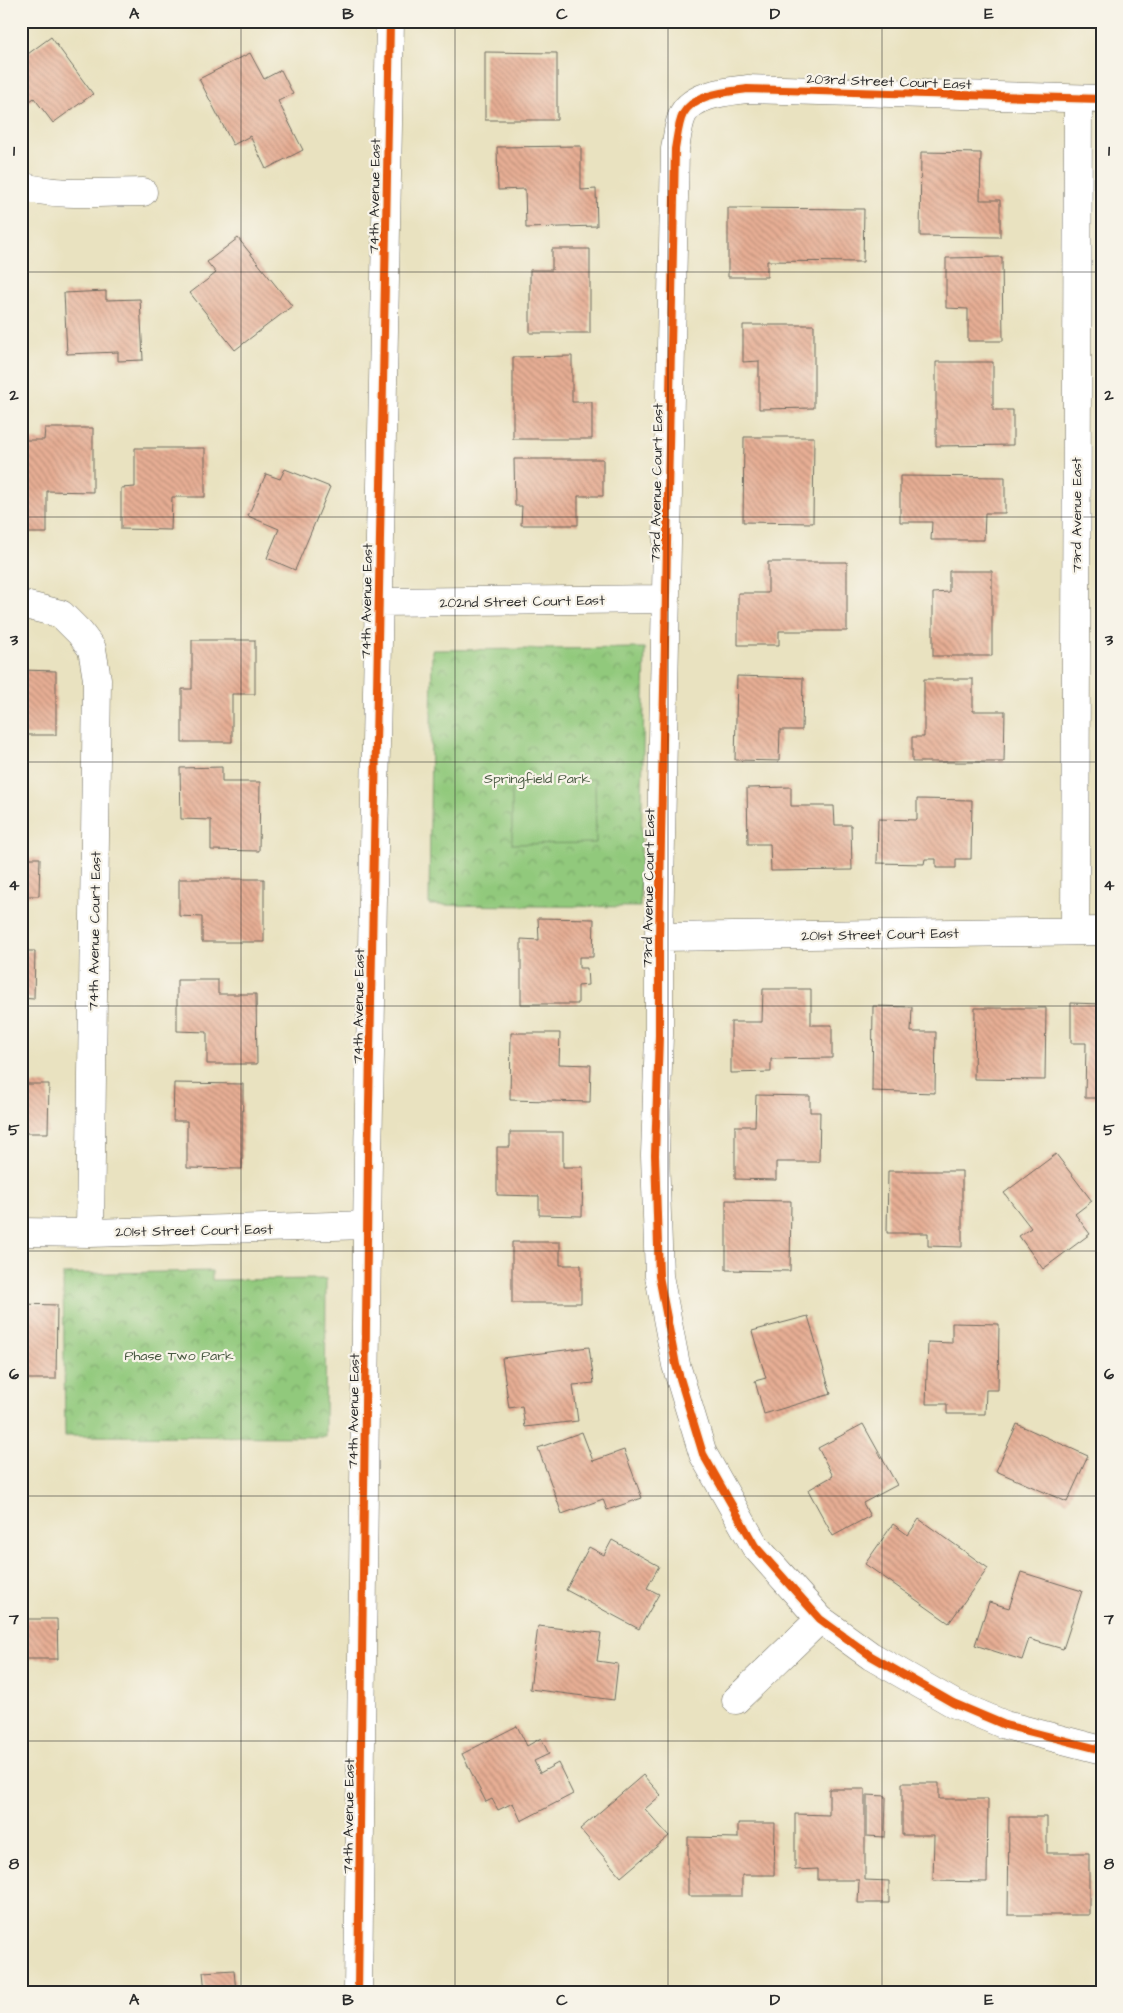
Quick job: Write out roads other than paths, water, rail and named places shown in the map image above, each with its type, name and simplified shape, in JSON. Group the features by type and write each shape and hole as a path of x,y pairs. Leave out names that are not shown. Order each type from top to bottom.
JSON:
{"street":[{"name":"74th Avenue East","path":"358,1992 378,602 390,21"},
{"name":"203rd Street Court East","path":"682,115 692,105 712,94 746,89 1090,99"},
{"name":"73rd Avenue East","path":"1075,931 1090,99"},
{"name":"73rd Avenue Court East","path":"682,115 675,149 656,1155 659,1276 676,1365 703,1454 755,1546 820,1619 871,1656 953,1703 1005,1725 1102,1750"},
{"path":"21,186 30,189 61,192 143,192"},
{"name":"202nd Street Court East","path":"378,602 666,599"},
{"name":"74th Avenue Court East","path":"21,604 61,614 80,633 92,649 97,679 90,1232"},
{"name":"201st Street Court East","path":"659,937 1102,931"},
{"name":"201st Street Court East","path":"21,1232 368,1225"},
{"path":"736,1700 820,1619"}],"park label":[{"name":"Springfield Park","path":"537,778"},
{"name":"Phase Two Park","path":"179,1355"}]}
